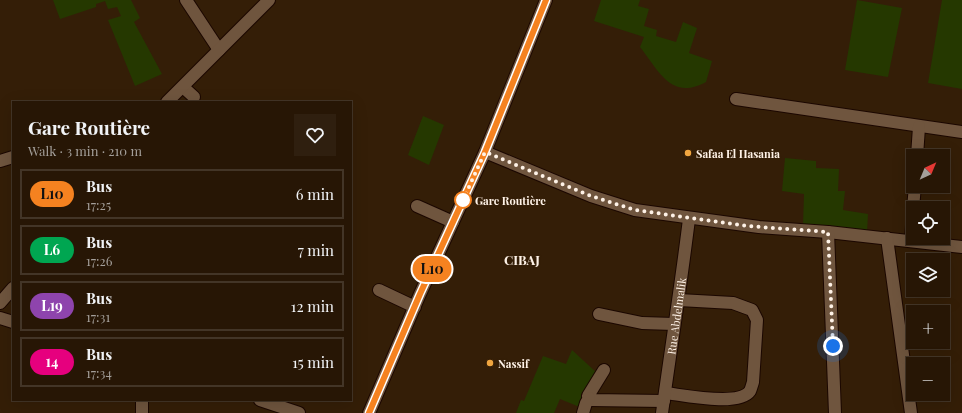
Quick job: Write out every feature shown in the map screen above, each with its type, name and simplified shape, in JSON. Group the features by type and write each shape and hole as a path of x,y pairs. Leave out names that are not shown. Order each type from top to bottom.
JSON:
{"street":[{"path":"186,0 219,50"},
{"path":"168,101 269,0"},
{"path":"369,413 485,152 546,0"},
{"path":"183,86 194,98"},
{"path":"736,99 919,127 962,132"},
{"path":"917,149 919,127"},
{"path":"485,152 613,204 635,210 689,219 759,227 828,232 906,240"},
{"path":"0,161 12,157"},
{"path":"417,206 453,222"},
{"name":"Rue Abdelmalik","path":"662,413 674,324 679,300 689,219"},
{"path":"828,232 835,413"},
{"path":"887,238 910,413"},
{"path":"950,245 962,246"},
{"path":"0,303 12,289"},
{"path":"379,290 415,307"},
{"path":"591,399 664,397 731,400 750,392 753,382 757,320 752,310 733,303 679,300"},
{"path":"599,314 642,323 674,324"},
{"path":"0,318 12,322"},
{"path":"583,413 604,370"},
{"path":"142,401 142,413"},
{"path":"263,401 299,413"}],"green space":[{"path":"53,0 131,0 140,18 134,22 162,74 135,86 108,20 121,16 117,7 108,9 105,1 96,4 96,7 60,19"},
{"path":"601,0 640,0 638,6 649,9 644,26 657,30 656,36 676,42 683,22 697,28 689,53 712,61 706,82 694,87 684,88 675,86 667,81 640,47 644,37 594,21"},
{"path":"857,0 902,8 888,77 845,70"},
{"path":"942,0 962,0 962,89 928,83"},
{"path":"423,116 444,125 429,165 408,155"},
{"path":"785,158 816,161 816,168 839,169 838,191 845,191 843,210 868,214 867,233 803,225 804,194 782,191"},
{"path":"572,350 597,373 598,367 607,372 595,398 582,408 560,399 554,413 516,413 521,400 524,401 543,356 566,364"}],"bus line":[{"name":"L10","path":"369,413 420,294 485,152 546,0"}],"place":[{"name":"Safaa El Hasania","path":"688,153"},
{"name":"Gare Routière","path":"463,200"},
{"name":"Nassif","path":"490,363"}],"district":[{"name":"CIBAJ","path":"522,259"}],"route":[{"path":"463,200 485,152 591,196 635,210 689,219 747,226 828,232 833,346"}]}
